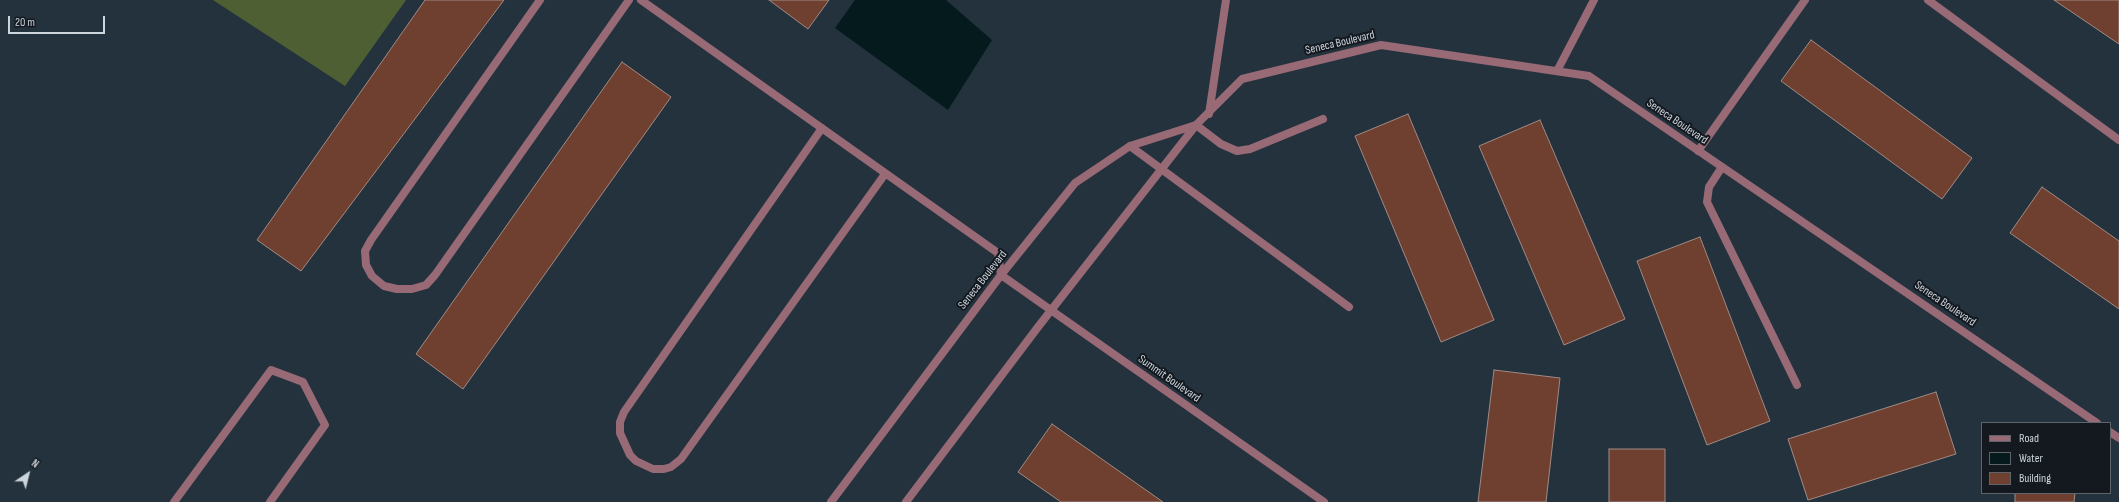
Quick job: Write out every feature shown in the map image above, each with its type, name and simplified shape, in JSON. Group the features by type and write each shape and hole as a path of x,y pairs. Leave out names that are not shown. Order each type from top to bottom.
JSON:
{"street":[{"path":"540,0 370,240 365,251 366,264 372,276 384,286 397,290 412,289 426,285 435,275 629,0"},
{"path":"641,0 885,174 998,252 1001,275"},
{"path":"1209,114 1226,0"},
{"path":"1558,72 1594,0"},
{"path":"1698,151 1805,0"},
{"path":"1928,0 2119,140"},
{"name":"Seneca Boulevard","path":"906,502 1051,310 1196,126 1242,79 1381,45 1589,76 2096,422"},
{"path":"1196,126 1221,144 1237,151 1250,149 1323,120"},
{"name":"Seneca Boulevard","path":"830,502 1001,275 1075,183 1130,146 1196,126"},
{"path":"822,128 624,412 620,422 620,434 630,455 636,461 653,469 664,469 671,467 681,458 885,174"},
{"path":"1130,146 1349,307"},
{"path":"1722,167 1709,186 1707,202 1797,385"},
{"name":"Summit Boulevard","path":"1001,275 1324,502"},
{"path":"174,502 271,370 303,382 325,425 270,502"}],"green space":[{"path":"213,0 406,0 345,86"}],"water":[{"path":"855,0 946,0 992,40 948,110 835,28"}],"building":[{"path":"425,0 504,0 301,271 257,240"},
{"path":"769,0 829,0 808,29"},
{"path":"2054,0 2119,0 2119,44"},
{"path":"1811,40 1972,158 1942,199 1781,81"},
{"path":"622,62 671,97 463,389 416,354"},
{"path":"1408,114 1494,320 1441,342 1355,136"},
{"path":"1540,120 1625,319 1564,345 1479,146"},
{"path":"2042,187 2119,241 2119,309 2010,233"},
{"path":"1700,237 1770,421 1707,445 1637,261"},
{"path":"1494,370 1560,378 1546,502 1478,502"},
{"path":"1936,392 1956,454 1808,500 1788,439"},
{"path":"1052,424 1163,502 1061,502 1018,472"},
{"path":"1609,449 1665,449 1665,502 1609,502"},
{"path":"2015,494 2075,494 2074,502 2015,502"}]}
